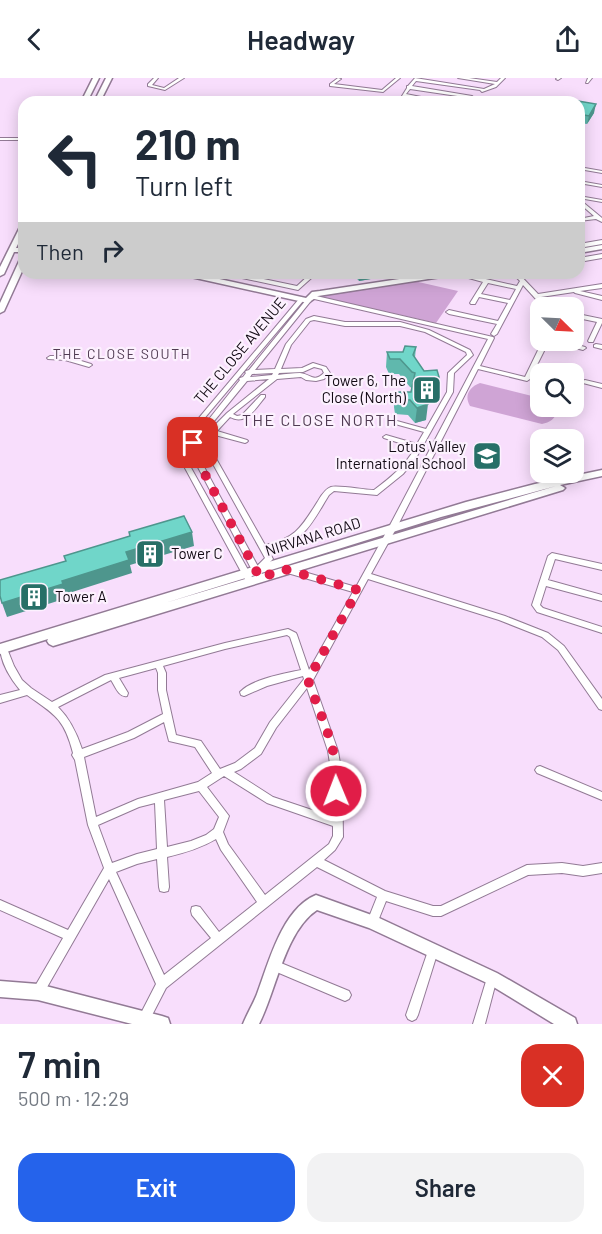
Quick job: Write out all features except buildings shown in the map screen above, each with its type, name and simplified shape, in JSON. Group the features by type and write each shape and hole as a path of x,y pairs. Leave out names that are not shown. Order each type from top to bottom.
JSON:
{"main road":[{"path":"87,96 96,78"},
{"path":"100,96 109,78"},
{"path":"0,274 18,237"},
{"path":"585,252 602,249"},
{"path":"11,252 18,252"},
{"path":"0,311 18,272"},
{"path":"211,279 306,299 320,293 413,279"},
{"path":"225,279 306,299"},
{"path":"306,299 319,289 386,279"},
{"name":"NIRVANA ROAD","path":"2,652 255,574 496,495 602,473"},
{"name":"NIRVANA ROAD","path":"255,574 284,569 515,500 602,480"},
{"path":"251,1024 294,923 310,904 321,902 372,922 492,978 550,1019 569,1024"},
{"path":"0,988 38,992 162,1024"}],"street":[{"path":"156,78 149,85 165,89 182,78"},
{"path":"339,79 331,85 383,91 398,78"},
{"path":"460,78 499,84"},
{"path":"473,96 499,84 503,78"},
{"path":"407,96 403,95 416,79 485,90"},
{"path":"408,87 465,96"},
{"path":"0,139 18,139"},
{"path":"585,169 602,172"},
{"path":"585,183 602,186"},
{"path":"585,200 602,201"},
{"path":"585,205 600,219"},
{"path":"585,220 600,219"},
{"path":"585,245 602,242"},
{"path":"585,259 602,256"},
{"path":"256,279 298,288 308,279"},
{"path":"479,279 518,288"},
{"path":"520,279 538,296 602,286"},
{"path":"473,303 486,281"},
{"path":"494,334 523,282"},
{"path":"572,291 602,298"},
{"path":"478,294 511,302"},
{"path":"93,823 138,803 201,786 238,766 258,751 307,676 358,590 491,338 306,299"},
{"name":"THE CLOSE AVENUE","path":"216,406 234,380 249,372 306,299"},
{"name":"THE CLOSE AVENUE","path":"182,444 202,424 306,299"},
{"path":"449,312 499,323"},
{"path":"584,317 601,321 596,345"},
{"path":"255,574 269,559 211,455 207,442 229,414 276,375 288,345 308,320 314,318 345,324 400,324 427,331 463,347 470,355 451,373 450,392 419,447 401,472 379,490 368,494 333,489 327,493 297,538 280,546 263,548"},
{"path":"477,367 527,379 541,351"},
{"path":"50,358 65,358 89,365"},
{"path":"249,372 276,375"},
{"path":"242,376 303,373"},
{"path":"585,382 602,386"},
{"path":"229,414 236,418 244,417 264,396"},
{"path":"397,423 428,430"},
{"name":"THE CLOSE AVENUE","path":"193,443 202,424"},
{"path":"213,432 245,441"},
{"path":"386,437 419,447"},
{"path":"193,443 193,452 255,574 182,458 182,444 193,443"},
{"path":"602,567 554,556 550,559 536,604 538,609 602,630"},
{"path":"284,569 358,590"},
{"path":"366,575 502,618 545,635 561,648 601,702"},
{"path":"543,582 602,598"},
{"path":"53,706 96,682 113,676 288,632 293,635 335,759 338,776 338,837 332,847 162,984 144,1019"},
{"path":"2,652 19,682 28,692 53,706 66,722 77,755 93,823 109,869 162,984"},
{"path":"159,664 172,738 198,744 222,773 270,800 337,823"},
{"path":"113,676 124,693"},
{"path":"244,692 256,685 307,676"},
{"path":"0,699 28,692"},
{"path":"77,755 130,735 167,716"},
{"path":"540,770 602,796"},
{"path":"38,992 109,869 194,846 207,841 218,832 224,816 201,786"},
{"path":"159,798 164,887"},
{"path":"218,832 224,847 264,903"},
{"path":"316,861 383,895 424,909 441,911 527,870 562,868 583,871 602,868"},
{"path":"372,922 383,895"},
{"path":"0,905 70,936"},
{"path":"196,911 218,939"},
{"path":"412,1015 433,951"},
{"path":"276,966 345,995"},
{"path":"479,1024 492,978"}],"shaded area":[{"path":"414,281 458,291 436,323 317,296"},
{"path":"480,383 530,396 530,417 554,417 542,424 470,406 467,399 473,387"}],"place":[{"name":"Tower 6, The Close (North)","path":"427,390"},
{"name":"Lotus Valley International School","path":"487,456"},
{"name":"Tower C","path":"150,554"},
{"name":"Tower A","path":"34,597"}],"district":[{"name":"THE CLOSE SOUTH","path":"122,354"},
{"name":"THE CLOSE NORTH","path":"320,420"}],"route":[{"path":"193,443 193,452 225,508 260,578 284,569 358,590 308,680 333,751 338,776 336,791"}]}
